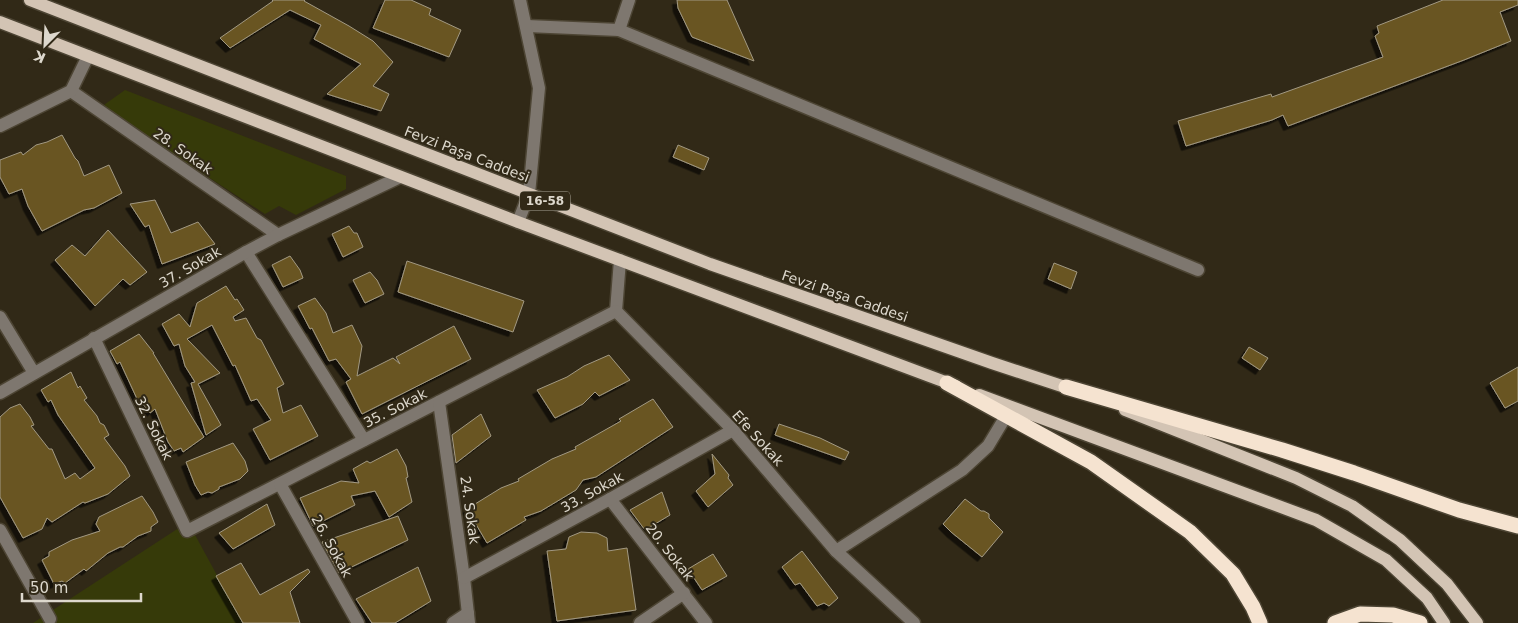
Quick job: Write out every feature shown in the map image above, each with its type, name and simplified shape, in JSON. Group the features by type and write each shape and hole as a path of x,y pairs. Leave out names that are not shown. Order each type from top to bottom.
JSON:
{"highway":[{"path":"947,383 1007,411 1091,462 1190,532 1233,574 1253,606 1260,623"},
{"path":"1066,387 1282,450 1459,510 1518,526"},
{"path":"1335,623 1360,614 1393,615 1420,623"}],"main road":[{"name":"Fevzi Paşa Caddesi","path":"30,0 710,264 1066,387 1296,478 1352,506 1400,540 1447,584 1477,623"},
{"name":"16-58","path":"0,22 518,222 947,383"},
{"path":"1007,411 1316,520 1386,560 1428,598 1444,623"}],"street":[{"path":"518,222 528,194 540,88 520,0"},
{"path":"619,30 629,0"},
{"path":"527,26 619,30 1198,270"},
{"path":"0,126 72,92 88,56"},
{"name":"28. Sokak","path":"72,92 278,235"},
{"name":"37. Sokak","path":"0,393 246,252 400,177"},
{"path":"246,252 364,440"},
{"path":"616,312 620,260"},
{"name":"35. Sokak","path":"187,531 616,312"},
{"name":"Efe Sokak","path":"616,312 733,430 836,551 914,623"},
{"path":"0,317 34,373"},
{"name":"32. Sokak","path":"94,338 187,531"},
{"name":"24. Sokak","path":"439,402 469,618"},
{"path":"836,551 962,470 988,446 1007,411"},
{"name":"33. Sokak","path":"464,578 733,430"},
{"name":"26. Sokak","path":"280,484 358,623"},
{"name":"20. Sokak","path":"610,499 706,623"},
{"path":"0,530 50,619"},
{"path":"640,623 684,593"},
{"path":"453,623 469,618"}],"green space":[{"path":"125,90 346,176 346,189 296,215 279,206 265,214 101,107"},
{"path":"188,522 243,623 33,623"}],"building":[{"path":"272,0 305,0 373,41 393,62 373,86 389,94 381,111 327,94 361,64 314,39 321,25 290,10 230,48 220,38"},
{"path":"385,0 411,0 431,9 429,15 461,30 449,57 373,28"},
{"path":"677,0 727,0 754,61 692,37 678,8"},
{"path":"1443,0 1518,0 1518,5 1500,12 1511,41 1288,126 1283,115 1186,146 1178,121 1271,94 1272,97 1383,57 1375,36 1379,33 1377,26"},
{"path":"62,135 78,161 84,176 109,165 122,193 94,208 84,210 42,231 28,206 22,189 9,194 0,177 0,160 21,152 23,155 36,145"},
{"path":"678,145 709,158 704,170 673,157"},
{"path":"155,200 171,233 198,222 215,244 162,264 149,225 145,227 130,204"},
{"path":"349,226 354,233 357,233 363,247 343,257 332,234"},
{"path":"108,230 147,272 130,285 123,279 95,306 55,260 72,245 85,256"},
{"path":"290,256 303,278 283,287 272,265"},
{"path":"407,261 524,301 513,332 398,292"},
{"path":"1054,263 1077,272 1071,289 1048,279"},
{"path":"370,272 377,280 384,294 365,303 353,280"},
{"path":"226,286 244,310 233,317 235,321 246,318 257,338 261,340 284,384 277,388 283,413 301,405 318,436 270,460 253,429 271,420 257,399 251,401 235,365 233,366 212,325 187,339 220,373 198,384 221,425 206,435 191,383 195,382 185,366 179,344 174,346 162,324 179,314 190,327 197,303"},
{"path":"315,298 326,313 333,333 352,325 362,346 357,376 393,358 400,364 396,357 454,326 471,359 362,414 346,382 351,379 336,359 329,361 298,306"},
{"path":"139,334 154,353 204,437 183,452 181,448 174,451 168,442 155,409 150,413 140,400 138,401 120,362 117,364 110,351"},
{"path":"1249,347 1268,358 1260,370 1242,358"},
{"path":"609,355 630,380 599,396 595,392 583,404 555,418 537,390"},
{"path":"1518,367 1518,401 1505,408 1490,383"},
{"path":"71,372 78,388 80,386 87,398 84,400 97,416 100,423 104,425 109,435 104,438 125,466 130,476 108,494 85,503 83,502 52,522 47,518 42,529 23,538 0,497 0,417 10,408 20,404 34,425 31,426 49,449 52,449 65,479 75,473 80,479 95,468 58,415 51,400 48,402 41,390"},
{"path":"653,399 673,427 596,477 583,480 576,490 541,511 524,517 526,520 487,543 467,509 501,488 519,481 518,479 552,459 576,449 575,447 621,421 619,419"},
{"path":"481,414 491,436 456,463 452,435"},
{"path":"779,424 820,438 849,452 845,460 775,435"},
{"path":"233,443 245,461 248,471 240,479 219,487 219,489 212,493 208,492 201,495 186,462"},
{"path":"397,449 406,466 408,477 406,478 412,502 389,517 375,491 351,496 355,505 313,526 300,498 341,481 359,483 353,469 367,461 370,463"},
{"path":"712,454 729,475 728,478 733,485 708,507 696,491 715,474"},
{"path":"662,492 670,515 645,530 630,510"},
{"path":"142,496 158,522 151,527 151,531 108,553 86,571 84,569 65,583 62,581 54,584 42,560 49,556 49,552 72,540 100,531 96,524 99,517"},
{"path":"965,499 981,511 989,514 989,518 1003,532 982,557 943,524"},
{"path":"267,504 275,525 233,549 219,533"},
{"path":"398,516 408,540 339,573 322,542"},
{"path":"581,532 597,533 607,538 608,551 627,548 636,610 557,621 547,551 566,549 569,537"},
{"path":"802,551 838,598 829,606 824,603 817,606 800,583 795,585 782,567"},
{"path":"713,554 727,576 702,590 688,569"},
{"path":"241,563 260,595 308,569 310,572 290,592 300,623 243,623 216,576"},
{"path":"418,567 431,601 395,623 372,623 356,599"}]}
